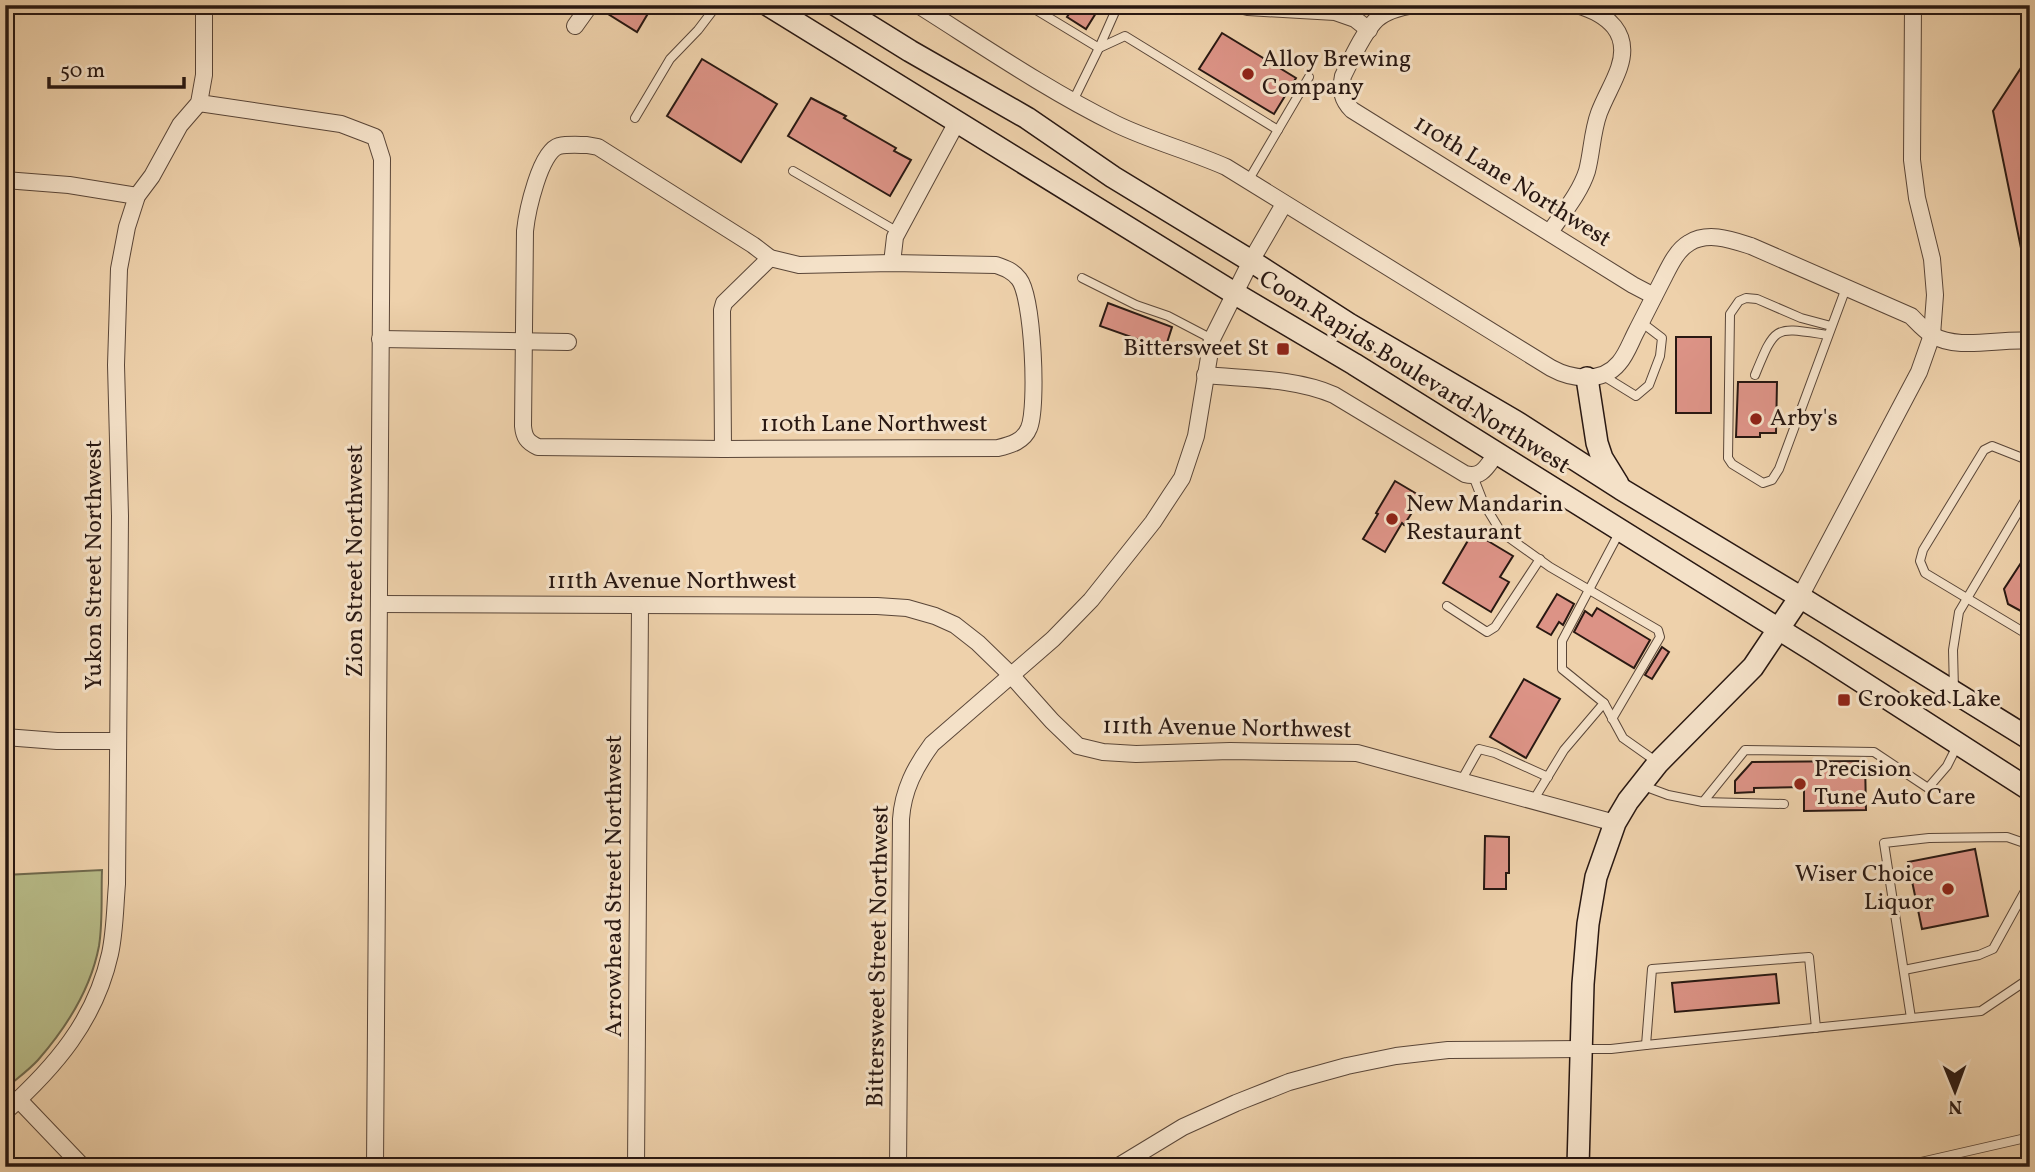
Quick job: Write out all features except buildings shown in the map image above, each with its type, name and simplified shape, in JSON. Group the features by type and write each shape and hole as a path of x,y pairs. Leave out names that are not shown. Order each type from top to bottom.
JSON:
{"main road":[{"name":"Coon Rapids Boulevard Northwest","path":"768,5 1234,293 1354,364 2030,790"},
{"name":"Coon Rapids Boulevard Northwest","path":"836,5 1027,118 1113,177 1349,324 1516,421 1621,489 2030,739"},
{"path":"1594,376 1597,443 1602,458 1621,489"},
{"path":"1578,1167 1580,1049 1588,924 1596,877 1615,823 1658,763 1753,667 1800,597"}],"street":[{"path":"199,103 204,75 204,5"},
{"path":"575,26 590,5"},
{"path":"918,5 1073,101 1136,133 1201,155 1226,167 1566,376 1594,376 1618,365 1678,253 1689,243 1716,238 1751,246 1911,316 1932,335 1958,342 2030,341"},
{"path":"1240,5 1335,12 1355,19 1368,30 1377,19 1390,11 1413,5"},
{"path":"1550,232 1582,184 1598,114 1620,64 1622,53 1621,38 1616,27 1603,15 1577,5"},
{"path":"1800,597 1919,372 1932,335 1935,295 1933,270 1917,198 1912,160 1913,5"},
{"name":"110th Lane Northwest","path":"1368,30 1343,76 1341,85 1346,103 1352,110 1654,296"},
{"name":"Yukon Street Northwest","path":"5,1112 46,1073 82,1026 94,1002 110,954 117,884 116,741 120,516 116,365 119,269 127,226 137,196 152,176 180,125 199,103"},
{"name":"Zion Street Northwest","path":"199,103 341,124 375,137 382,159 375,1167"},
{"path":"892,264 895,237 957,122"},
{"name":"110th Lane Northwest","path":"558,146 598,147 770,258 799,265 996,265 1008,269 1019,279 1025,292 1032,338 1032,416 1029,430 1013,444 998,448 538,447 524,437 525,231 527,214 544,162 551,151 558,146"},
{"path":"5,180 69,185 137,196"},
{"name":"Bittersweet Street Northwest","path":"898,1167 902,802 908,784 932,744 1053,639 1091,600 1171,496 1182,478 1196,436 1212,339 1251,261 1284,204"},
{"path":"723,449 722,310 724,303 770,258"},
{"path":"380,339 568,342"},
{"path":"1205,375 1280,382 1320,389 1465,474 1474,476 1483,472 1496,454"},
{"name":"111th Avenue Northwest","path":"379,604 907,608 955,625 978,643 1078,746 1102,752 1136,754 1230,751 1357,753 1615,823"},
{"name":"Arrowhead Street Northwest","path":"636,1167 640,605"},
{"path":"5,737 57,741 116,741"},
{"path":"1117,1167 1135,1162 1183,1127 1236,1103 1289,1082 1347,1066 1396,1056 1448,1050 1580,1049"},
{"path":"19,1100 83,1167"}],"lane":[{"path":"635,118 670,59 717,5"},
{"path":"1028,5 1099,48"},
{"path":"1073,101 1118,5"},
{"path":"1099,48 1125,36 1278,130"},
{"path":"1248,181 1309,77"},
{"path":"793,170 898,232"},
{"path":"1082,278 1136,305 1168,316 1212,339"},
{"path":"1830,331 1757,299 1746,298 1739,301 1730,314 1728,458 1732,464 1763,483 1772,480 1779,469 1846,288"},
{"path":"1594,376 1636,396 1649,386 1660,356 1662,338 1641,322"},
{"path":"1755,375 1769,341 1778,334 1788,329 1830,331"},
{"path":"2030,461 1992,446 1984,450 1923,550 1920,561 1925,573 2030,636"},
{"path":"1474,476 1484,504 1501,533 1658,630 1660,637 1612,719"},
{"path":"1954,692 1953,650 1959,612 2030,492"},
{"path":"1620,531 1562,641 1562,669 1604,703 1623,738 1658,763"},
{"path":"1447,606 1487,632 1495,627 1540,559"},
{"path":"1533,801 1564,750 1604,703"},
{"path":"1703,802 1745,750 1874,752 1928,788 1947,766 1958,744"},
{"path":"1461,781 1479,749 1495,753 1548,777"},
{"path":"1641,785 1668,795 1703,802 1784,804"},
{"path":"1911,1018 1884,843 1929,838 2007,838 2030,845"},
{"path":"1904,970 1979,955 1993,949 2030,882"},
{"path":"1646,1045 1653,969 1809,957 1816,1028"},
{"path":"1580,1049 1611,1049 1981,1011 2030,978"},
{"path":"1899,1167 2030,1137"}],"green space":[{"path":"102,870 99,946 84,992 48,1048 5,1089 5,875"}],"place":[{"name":"Alloy Brewing Company","path":"1248,74"},
{"name":"Bittersweet St","path":"1283,349"},
{"name":"Arby's","path":"1756,419"},
{"name":"New Mandarin Restaurant","path":"1392,519"},
{"name":"Crooked Lake","path":"1844,700"},
{"name":"Precision Tune Auto Care","path":"1800,784"},
{"name":"Wiser Choice Liquor","path":"1948,889"}]}
